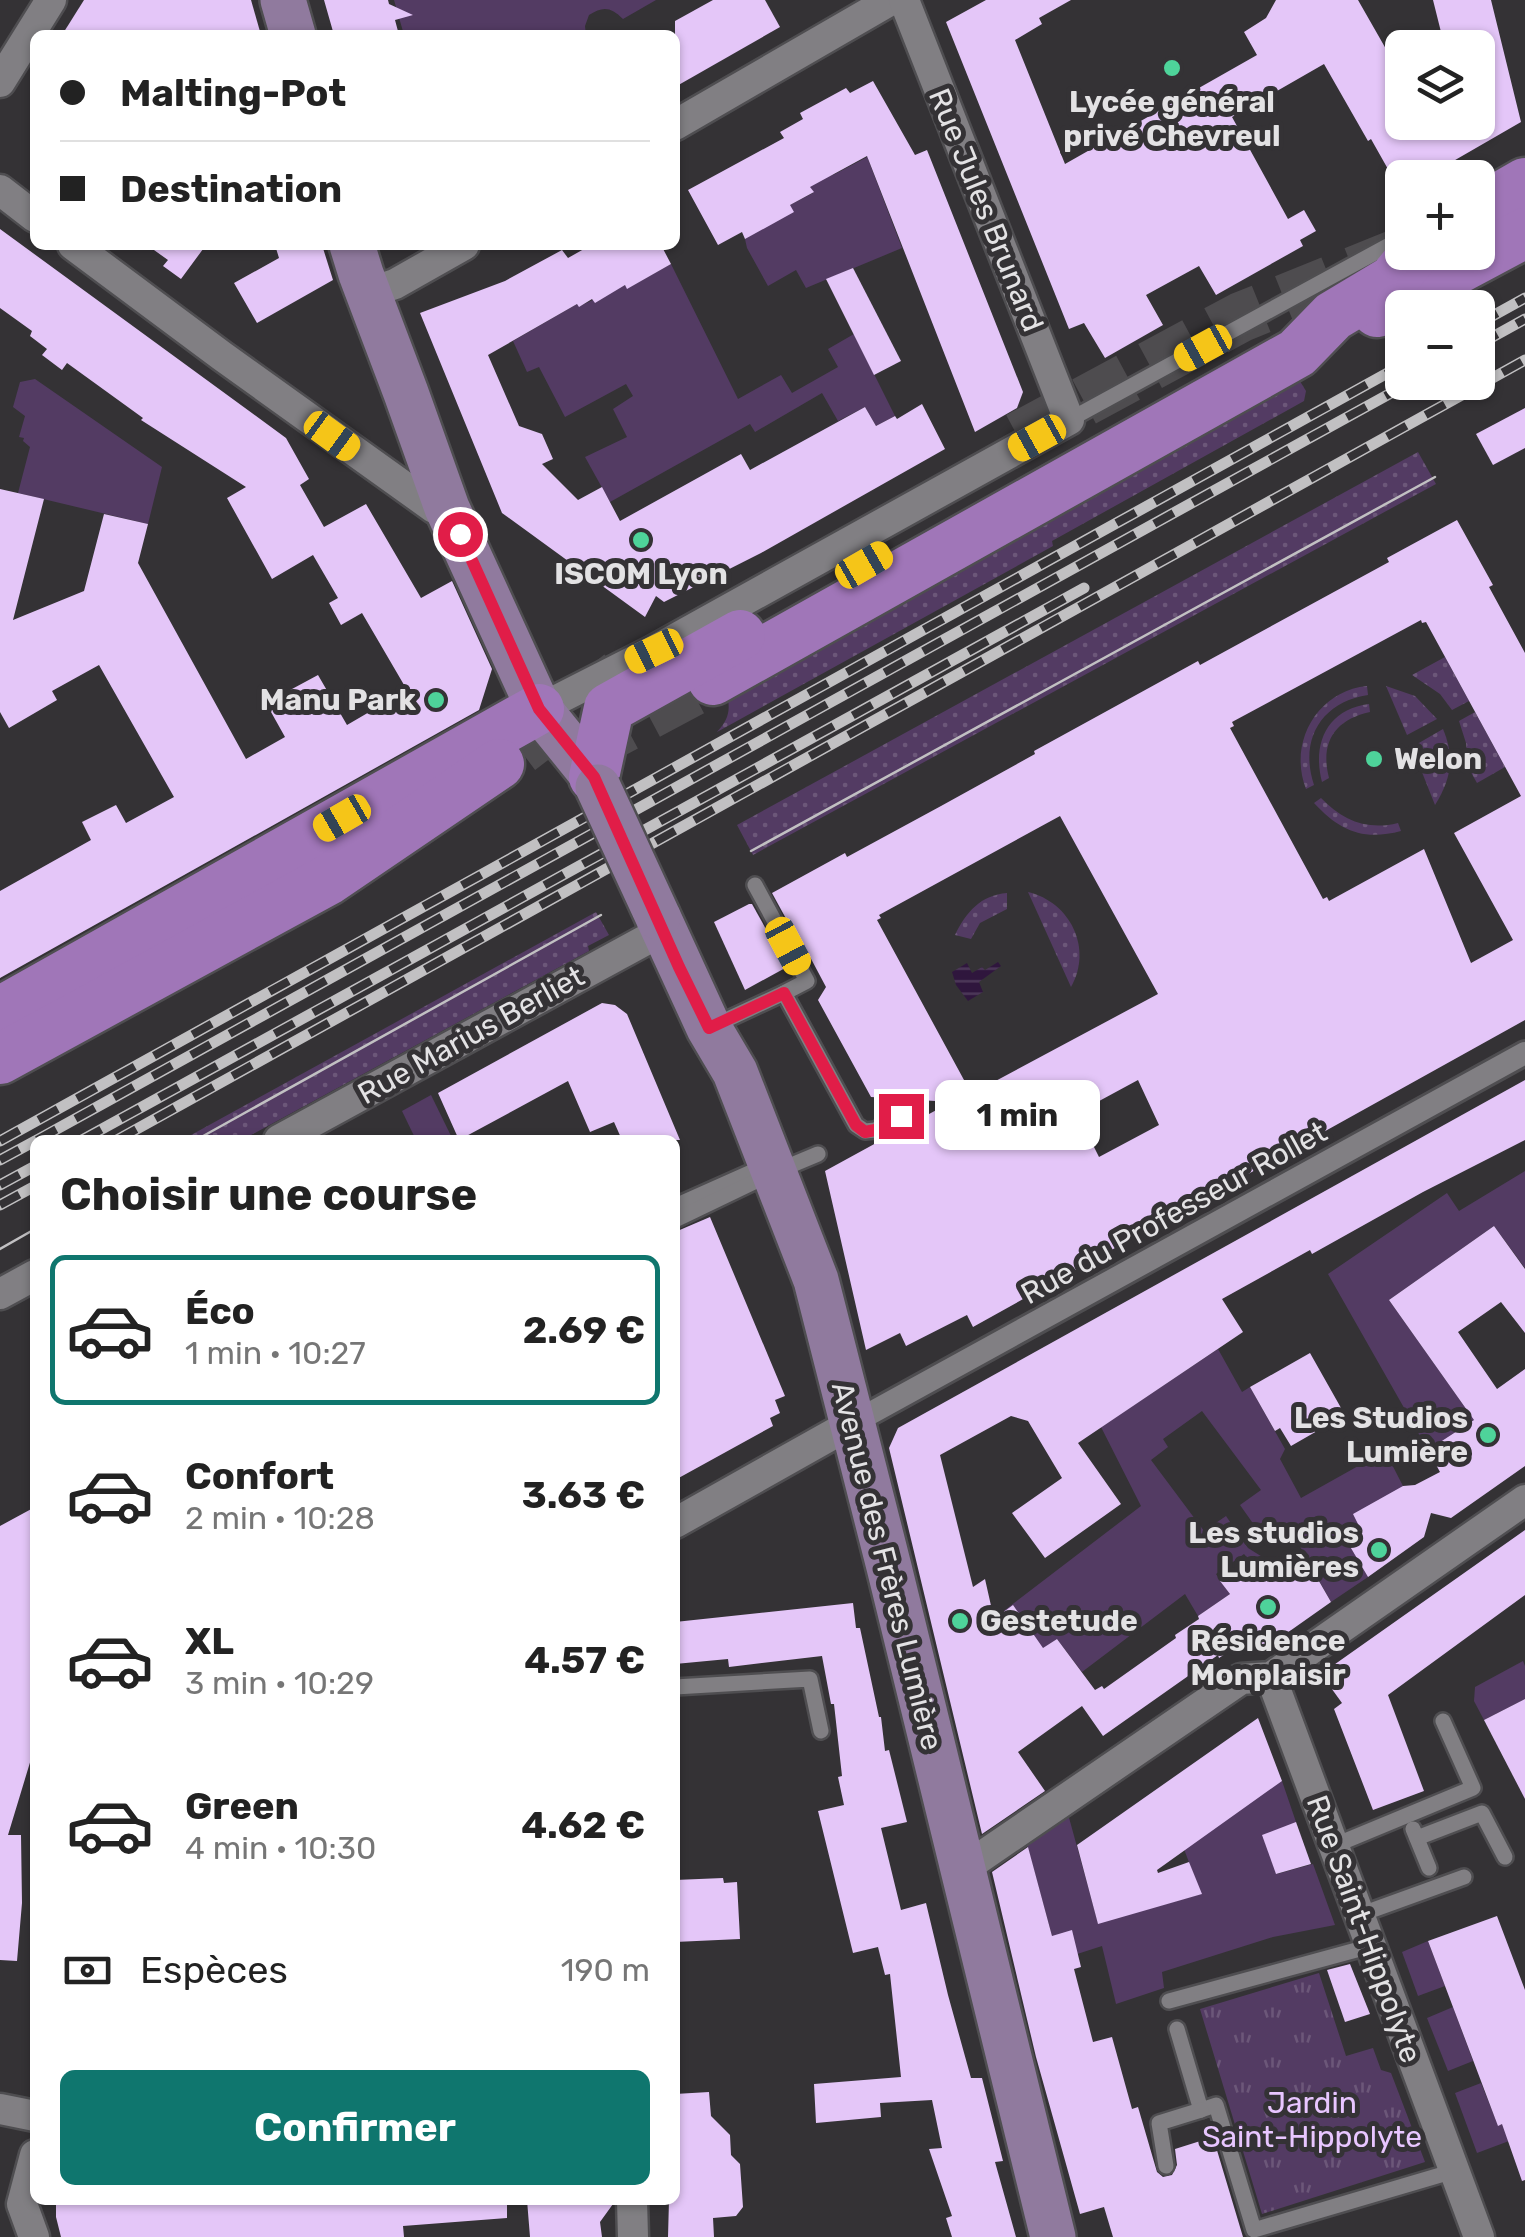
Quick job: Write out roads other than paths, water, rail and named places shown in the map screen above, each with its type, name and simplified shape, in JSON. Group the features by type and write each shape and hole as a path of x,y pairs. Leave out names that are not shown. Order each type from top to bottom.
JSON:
{"main road":[{"path":"283,0 291,30"},
{"path":"1495,201 1525,184"},
{"path":"596,782 609,708 1278,347 1525,233"},
{"name":"Avenue des Frères Lumière","path":"354,250 531,745 596,782 679,967 735,1072 816,1280 1053,2237"},
{"path":"712,680 1393,280 1401,270"},
{"path":"0,1059 328,880 531,745"},
{"path":"0,1012 531,745"}],"street":[{"path":"32,30 51,0"},
{"path":"680,122 892,0"},
{"name":"Rue Jules Brunard","path":"904,0 1070,420"},
{"path":"0,82 30,34"},
{"path":"0,190 30,212"},
{"path":"80,250 434,508 447,508"},
{"path":"368,294 395,284 455,250"},
{"path":"531,745 654,651 1070,420"},
{"name":"Rue Marius Berliet","path":"288,1135 661,924"},
{"name":"Rue du Professeur Rollet","path":"851,1424 1525,1054"},
{"path":"0,1294 30,1277"},
{"path":"680,1520 851,1424"},
{"path":"962,1870 1242,1679 1271,1677 1525,1500"},
{"name":"Rue Saint-Hippolyte","path":"1271,1677 1479,2237"},
{"path":"0,2109 30,2115"},
{"path":"30,2174 22,2204 34,2237"},
{"path":"632,2205 633,2237"}],"lane":[{"path":"1495,186 1525,169"},
{"path":"1070,420 1385,247"},
{"path":"709,1028 807,980 756,884"},
{"path":"784,993 856,1125 865,1132 901,1116"},
{"path":"680,1204 818,1154"},
{"path":"680,1217 773,1168"},
{"path":"680,1687 810,1678 821,1731"},
{"path":"1333,1846 1473,1788 1443,1721"},
{"path":"1416,1838 1482,1813 1505,1857"},
{"path":"1408,1816 1429,1868"},
{"path":"1359,1915 1464,1877"},
{"path":"1169,2001 1370,1946"},
{"path":"1177,2029 1201,2110"},
{"path":"1166,2166 1159,2122 1216,2105 1254,2230 1454,2170"}],"tunnel":[{"path":"1018,437 1241,317 1385,259"},
{"path":"520,750 632,665"},
{"path":"582,750 713,680"}],"tram line":[{"path":"751,851 1435,477"},
{"path":"205,1135 601,915"},
{"path":"0,1249 30,1232"}],"railway":[{"path":"1495,315 1525,298"},
{"path":"1495,336 1525,319"},
{"path":"126,1135 1525,360"},
{"path":"0,1141 1385,374"},
{"path":"46,1135 1385,396"},
{"path":"91,1135 1084,588"},
{"path":"0,1160 30,1144"},
{"path":"0,1185 30,1169"},
{"path":"0,1205 30,1189"}],"place":[{"name":"Lycée général privé Chevreul","path":"1172,68"},
{"name":"ISCOM Lyon","path":"641,540"},
{"name":"Manu Park","path":"436,700"},
{"name":"Welon","path":"1374,759"},
{"name":"Les Studios Lumière","path":"1488,1435"},
{"name":"Les studios Lumières","path":"1379,1550"},
{"name":"Résidence Monplaisir","path":"1268,1607"},
{"name":"Gestetude","path":"960,1621"}],"park label":[{"name":"Jardin Saint-Hippolyte","path":"1312,2120"}]}
